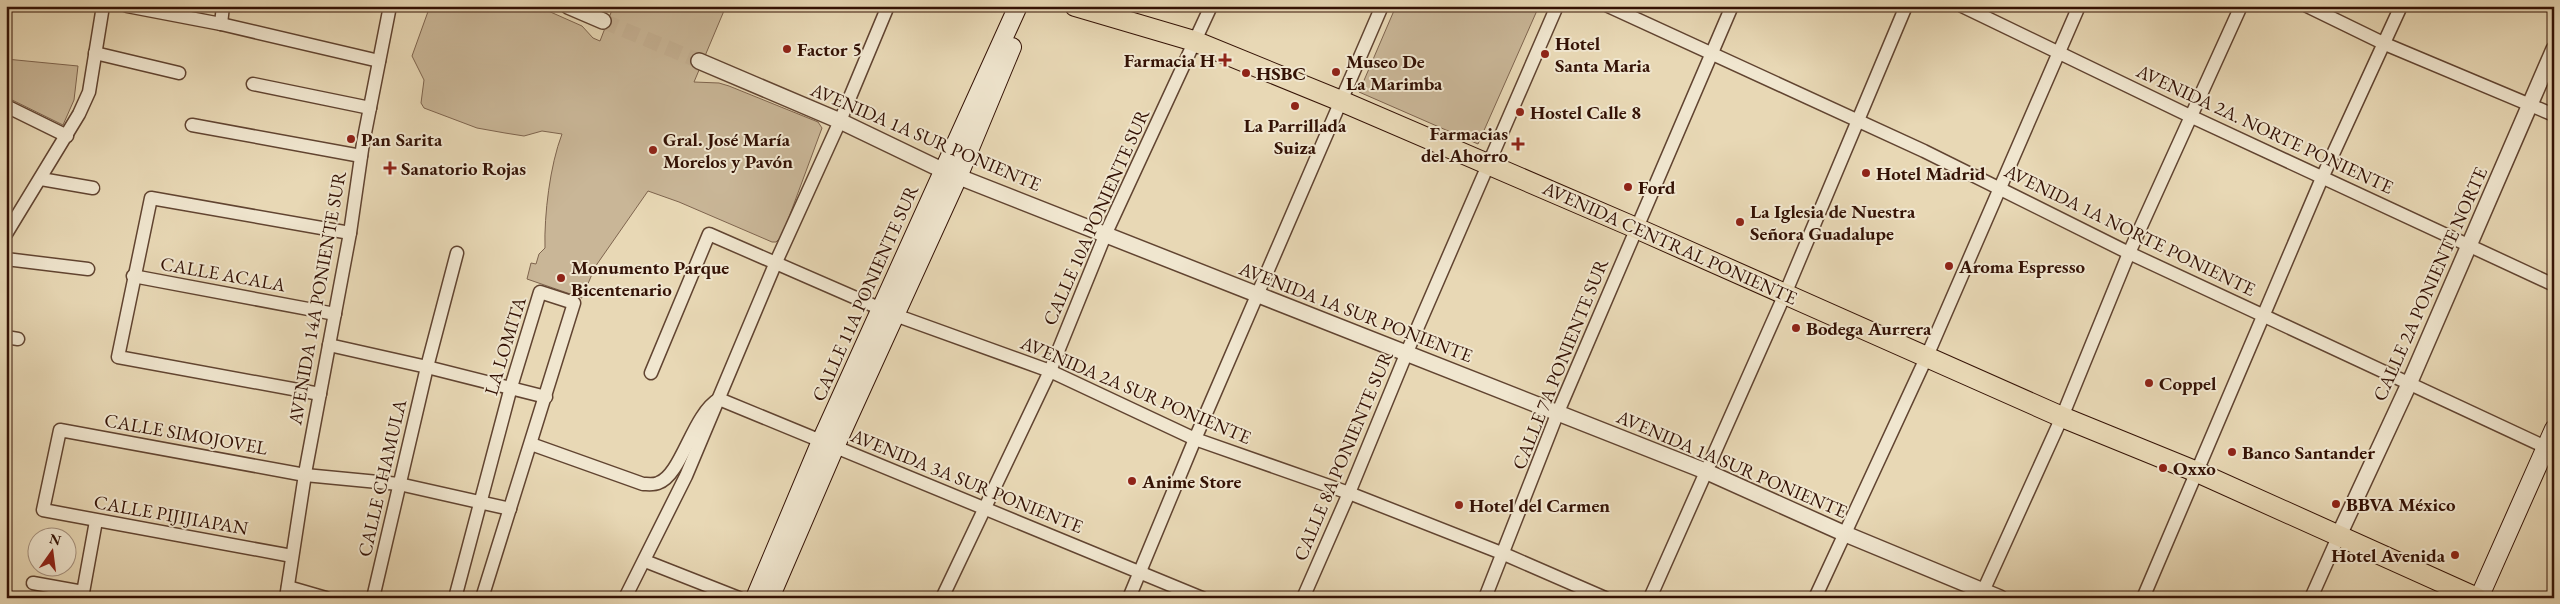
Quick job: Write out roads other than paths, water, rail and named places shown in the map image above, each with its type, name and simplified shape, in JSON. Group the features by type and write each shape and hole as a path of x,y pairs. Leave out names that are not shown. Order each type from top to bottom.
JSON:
{"main road":[{"name":"CALLE 11A PONIENTE SUR","path":"755,598 828,444 951,174 989,84 1018,6"},
{"name":"CALLE 11A PONIENTE SUR","path":"989,84 1028,6"},
{"name":"AVENIDA CENTRAL PONIENTE","path":"1075,6 1194,41 1341,101 1636,228 2062,417 2197,472 2339,534 2478,598"},
{"path":"2478,598 2550,449 2554,429"},
{"name":"CALLE 11A PONIENTE SUR","path":"770,598 828,444"}],"street":[{"path":"6,234 67,136 88,92 103,6"},
{"path":"127,6 221,24 379,61"},
{"path":"221,24 223,6"},
{"name":"AVENIDA 14A PONIENTE SUR","path":"287,592 305,475 350,233 361,156 390,6"},
{"path":"568,6 604,21"},
{"path":"625,598 686,476 776,262 840,121 888,6"},
{"name":"CALLE 10A PONIENTE SUR","path":"942,598 983,508 1050,371 1106,233 1210,6"},
{"path":"1130,598 1195,439 1382,6"},
{"name":"CALLE 8A PONIENTE SUR","path":"1303,598 1350,493 1406,352 1557,6"},
{"name":"AVENIDA 1A NORTE PONIENTE","path":"1608,6 1858,120 2129,253 2550,449"},
{"name":"CALLE 7A PONIENTE SUR","path":"1485,598 1504,554 1558,412 1732,6"},
{"path":"1650,598 1785,294 1906,6"},
{"name":"AVENIDA 2A. NORTE PONIENTE","path":"1962,6 2190,116 2554,285"},
{"path":"1815,598 1927,356 2079,6"},
{"path":"1982,594 2062,417 2129,253 2241,6"},
{"path":"2307,6 2385,44 2530,103 2554,115"},
{"path":"2143,598 2262,315 2401,6"},
{"name":"CALLE 2A PONIENTE NORTE","path":"2339,534 2409,384 2554,49"},
{"path":"94,53 179,73"},
{"name":"AVENIDA 1A SUR PONIENTE","path":"699,61 840,121 951,174 1106,233 1258,296 1406,352 1705,471 1982,594 2000,598"},
{"path":"253,84 370,108"},
{"path":"6,106 67,136"},
{"path":"192,125 361,156"},
{"path":"41,178 93,188"},
{"path":"320,394 118,357 133,276 151,198 350,233"},
{"name":"AVENIDA 2A SUR PONIENTE","path":"651,373 709,234 888,312 1050,371 1195,439 1350,493 1504,554 1605,598"},
{"name":"CALLE CHAMULA","path":"374,598 427,367 457,253"},
{"path":"6,259 88,269"},
{"name":"CALLE ACALA","path":"133,276 336,314"},
{"name":"LA LOMITA","path":"455,598 511,387 540,292 574,303 482,598"},
{"path":"329,345 511,387 546,397"},
{"path":"531,444 643,484 658,483 670,476 706,409 718,400"},
{"name":"AVENIDA 3A SUR PONIENTE","path":"718,400 1202,598"},
{"name":"CALLE SIMOJOVEL","path":"43,510 60,430 305,475 399,484 510,509"},
{"name":"CALLE PIJIJIAPAN","path":"43,510 292,556"},
{"path":"33,583 83,595 96,521"},
{"path":"2311,598 2339,534"},
{"path":"645,561 739,598"},
{"path":"287,592 326,598"}],"tunnel":[{"path":"603,21 699,61"}],"place":[{"name":"Factor 5","path":"787,49"},
{"name":"Hotel Santa Maria","path":"1545,54"},
{"name":"Farmacia H","path":"1225,60"},
{"name":"Museo De La Marimba","path":"1336,72"},
{"name":"HSBC","path":"1246,73"},
{"name":"La Parrillada Suiza","path":"1295,106"},
{"name":"Hostel Calle 8","path":"1520,112"},
{"name":"Pan Sarita","path":"351,139"},
{"name":"Farmacias del Ahorro","path":"1518,144"},
{"name":"Gral. José María Morelos y Pavón","path":"653,150"},
{"name":"Sanatorio Rojas","path":"390,168"},
{"name":"Hotel Madrid","path":"1866,173"},
{"name":"Ford","path":"1628,187"},
{"name":"La Iglesia de Nuestra Señora Guadalupe","path":"1740,222"},
{"name":"Aroma Espresso","path":"1949,266"},
{"name":"Monumento Parque Bicentenario","path":"561,278"},
{"name":"Bodega Aurrera","path":"1796,328"},
{"name":"Coppel","path":"2149,383"},
{"name":"Banco Santander","path":"2232,452"},
{"name":"Oxxo","path":"2163,468"},
{"name":"Anime Store","path":"1132,481"},
{"name":"BBVA México","path":"2336,504"},
{"name":"Hotel del Carmen","path":"1459,505"},
{"name":"Hotel Avenida","path":"2455,555"}]}
